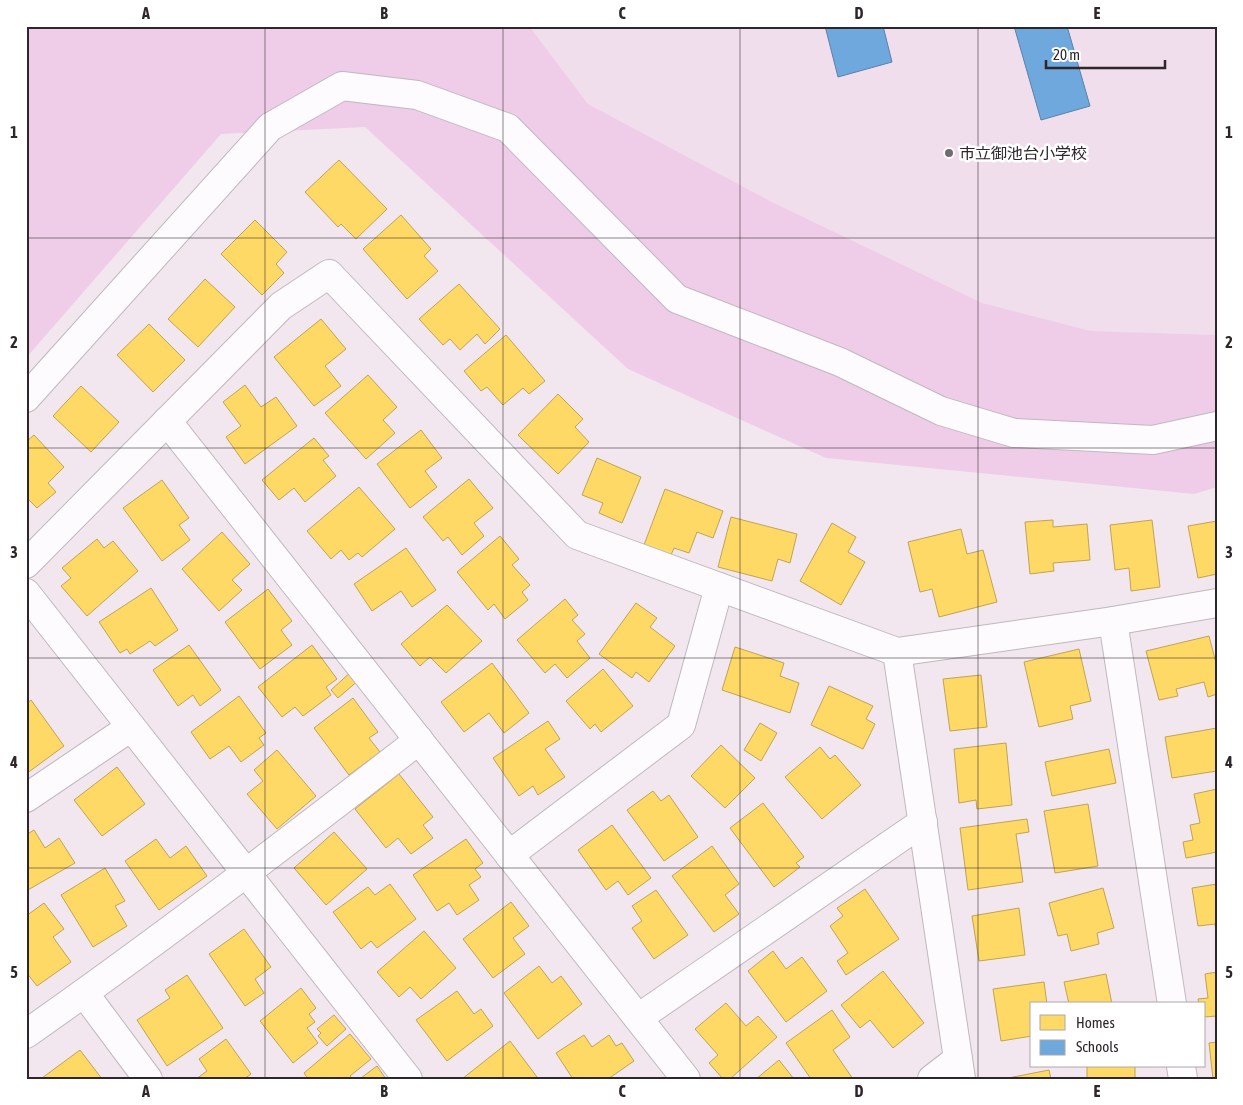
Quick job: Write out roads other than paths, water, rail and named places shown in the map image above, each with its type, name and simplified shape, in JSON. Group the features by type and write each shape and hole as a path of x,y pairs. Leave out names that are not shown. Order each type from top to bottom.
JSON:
{"street":[{"path":"26,398 270,127 342,86 417,95 508,128 677,299 840,362 941,411 1014,433 1153,440 1217,426"},
{"path":"26,564 281,306 329,274 577,535 897,652 1113,621 1217,603"},
{"path":"168,421 686,1079"},
{"path":"509,855 681,725 719,587"},
{"path":"26,593 408,1079"},
{"path":"1113,621 1172,1002"},
{"path":"897,652 959,1069 932,1079"},
{"path":"26,798 131,727"},
{"path":"26,1034 246,874 419,740"},
{"path":"638,1018 923,822"},
{"path":"84,993 148,1079"}],"place":[{"name":"市立御池台小学校","path":"949,153"}]}
